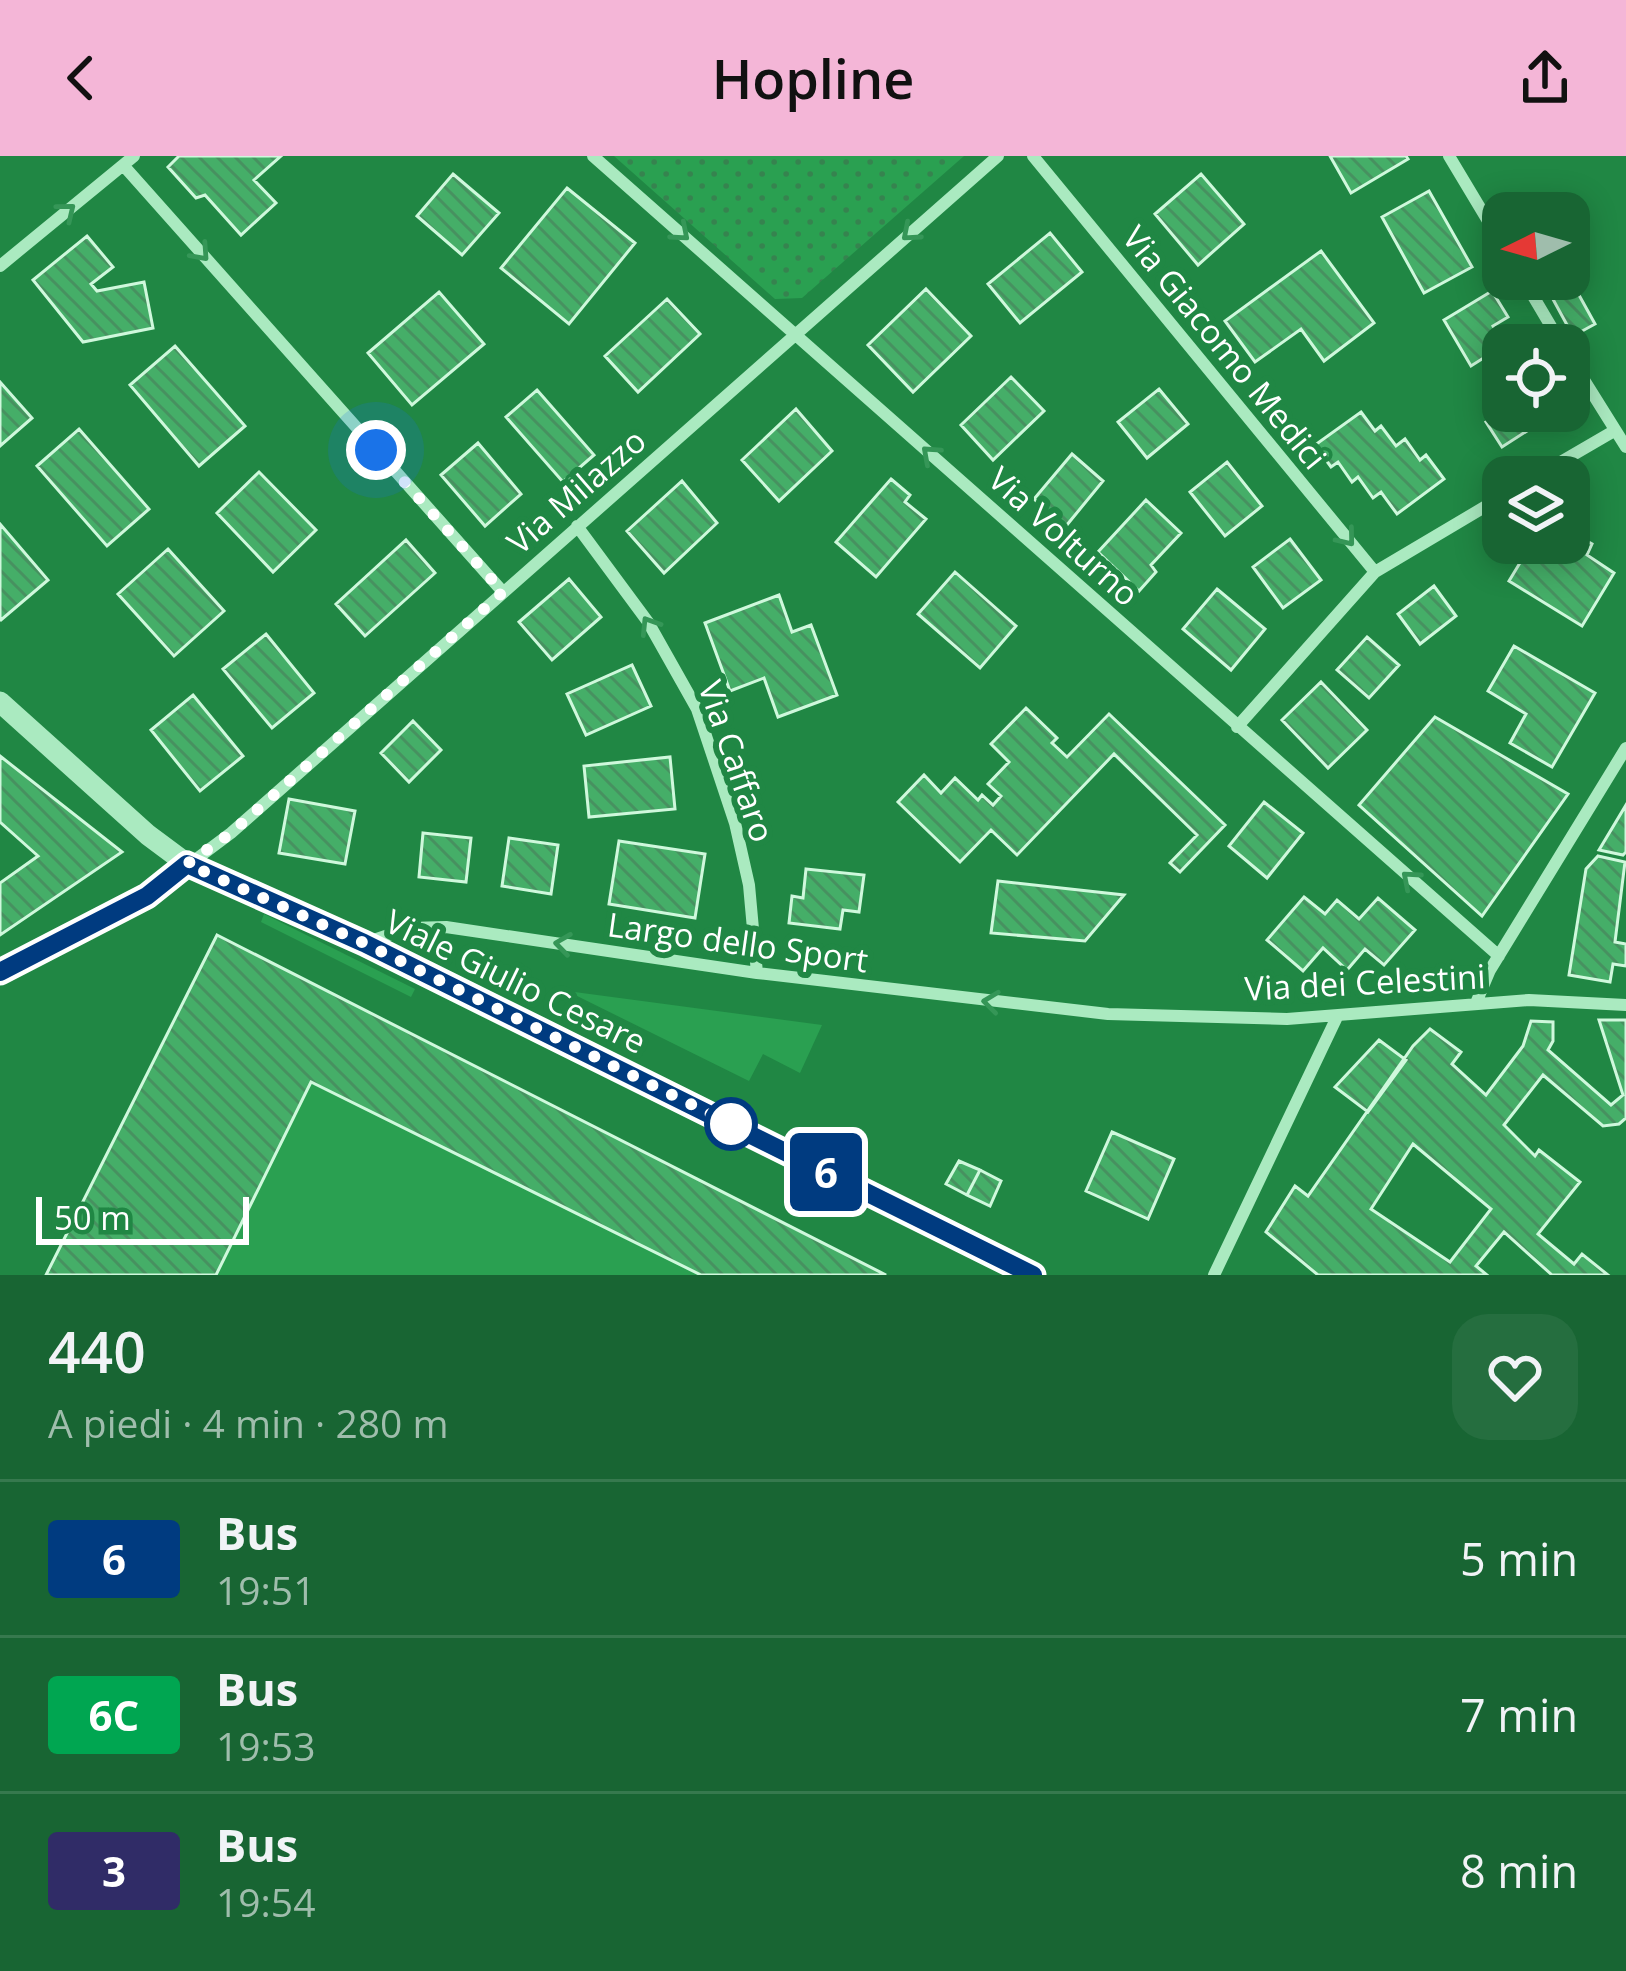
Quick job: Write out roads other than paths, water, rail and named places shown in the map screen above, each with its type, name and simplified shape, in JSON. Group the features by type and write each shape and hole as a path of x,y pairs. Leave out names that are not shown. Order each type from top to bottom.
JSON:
{"street":[{"name":"Via Volturno","path":"593,156 1499,956"},
{"name":"Via Milazzo","path":"0,973 147,896 231,833 998,156"},
{"name":"Via Giacomo Medici","path":"1033,156 1375,572"},
{"path":"1449,156 1482,211"},
{"path":"0,266 128,161 503,592"},
{"path":"1590,391 1626,447"},
{"path":"1570,456 1614,430"},
{"path":"1237,727 1375,572 1482,508"},
{"name":"Via Caffaro","path":"577,526 648,622 697,709 740,844 757,973"},
{"name":"Viale Giulio Cesare","path":"0,702 148,835 187,864 364,943 1033,1275"},
{"path":"1476,1003 1499,956 1626,748"},
{"name":"Largo dello Sport","path":"364,943 410,928 446,927 757,973 1108,1013"},
{"name":"Via dei Celestini","path":"1108,1013 1337,1017 1529,1000 1626,1005"},
{"path":"1214,1275 1337,1017"}]}
